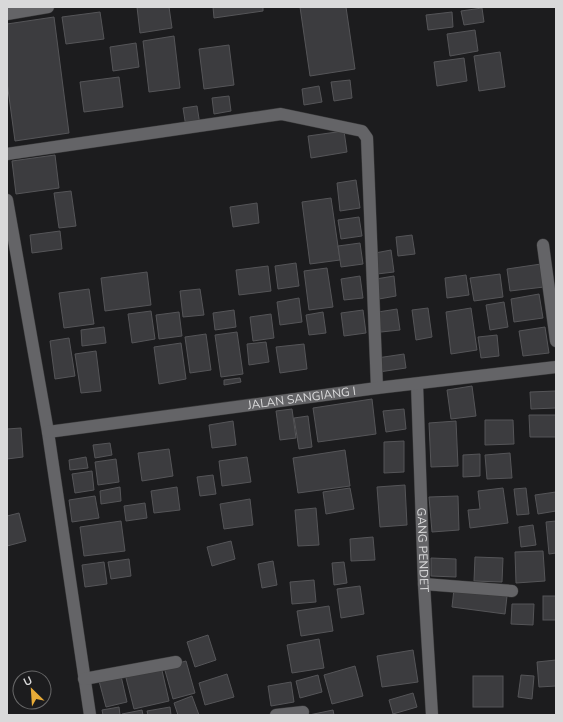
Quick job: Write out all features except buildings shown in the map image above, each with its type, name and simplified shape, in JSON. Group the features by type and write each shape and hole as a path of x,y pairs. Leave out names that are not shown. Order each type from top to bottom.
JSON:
{"street":[{"path":"7,14 48,7"},
{"path":"7,154 281,114 362,131 367,138 377,388"},
{"path":"7,200 8,213 48,432 90,715"},
{"path":"543,245 556,341"},
{"name":"JALAN SANGIANG I","path":"48,432 377,388 556,367"},
{"name":"GANG PENDET","path":"417,384 424,584 432,715"},
{"path":"424,584 512,592"},
{"path":"84,679 176,662"},
{"path":"276,715 303,712"}]}
